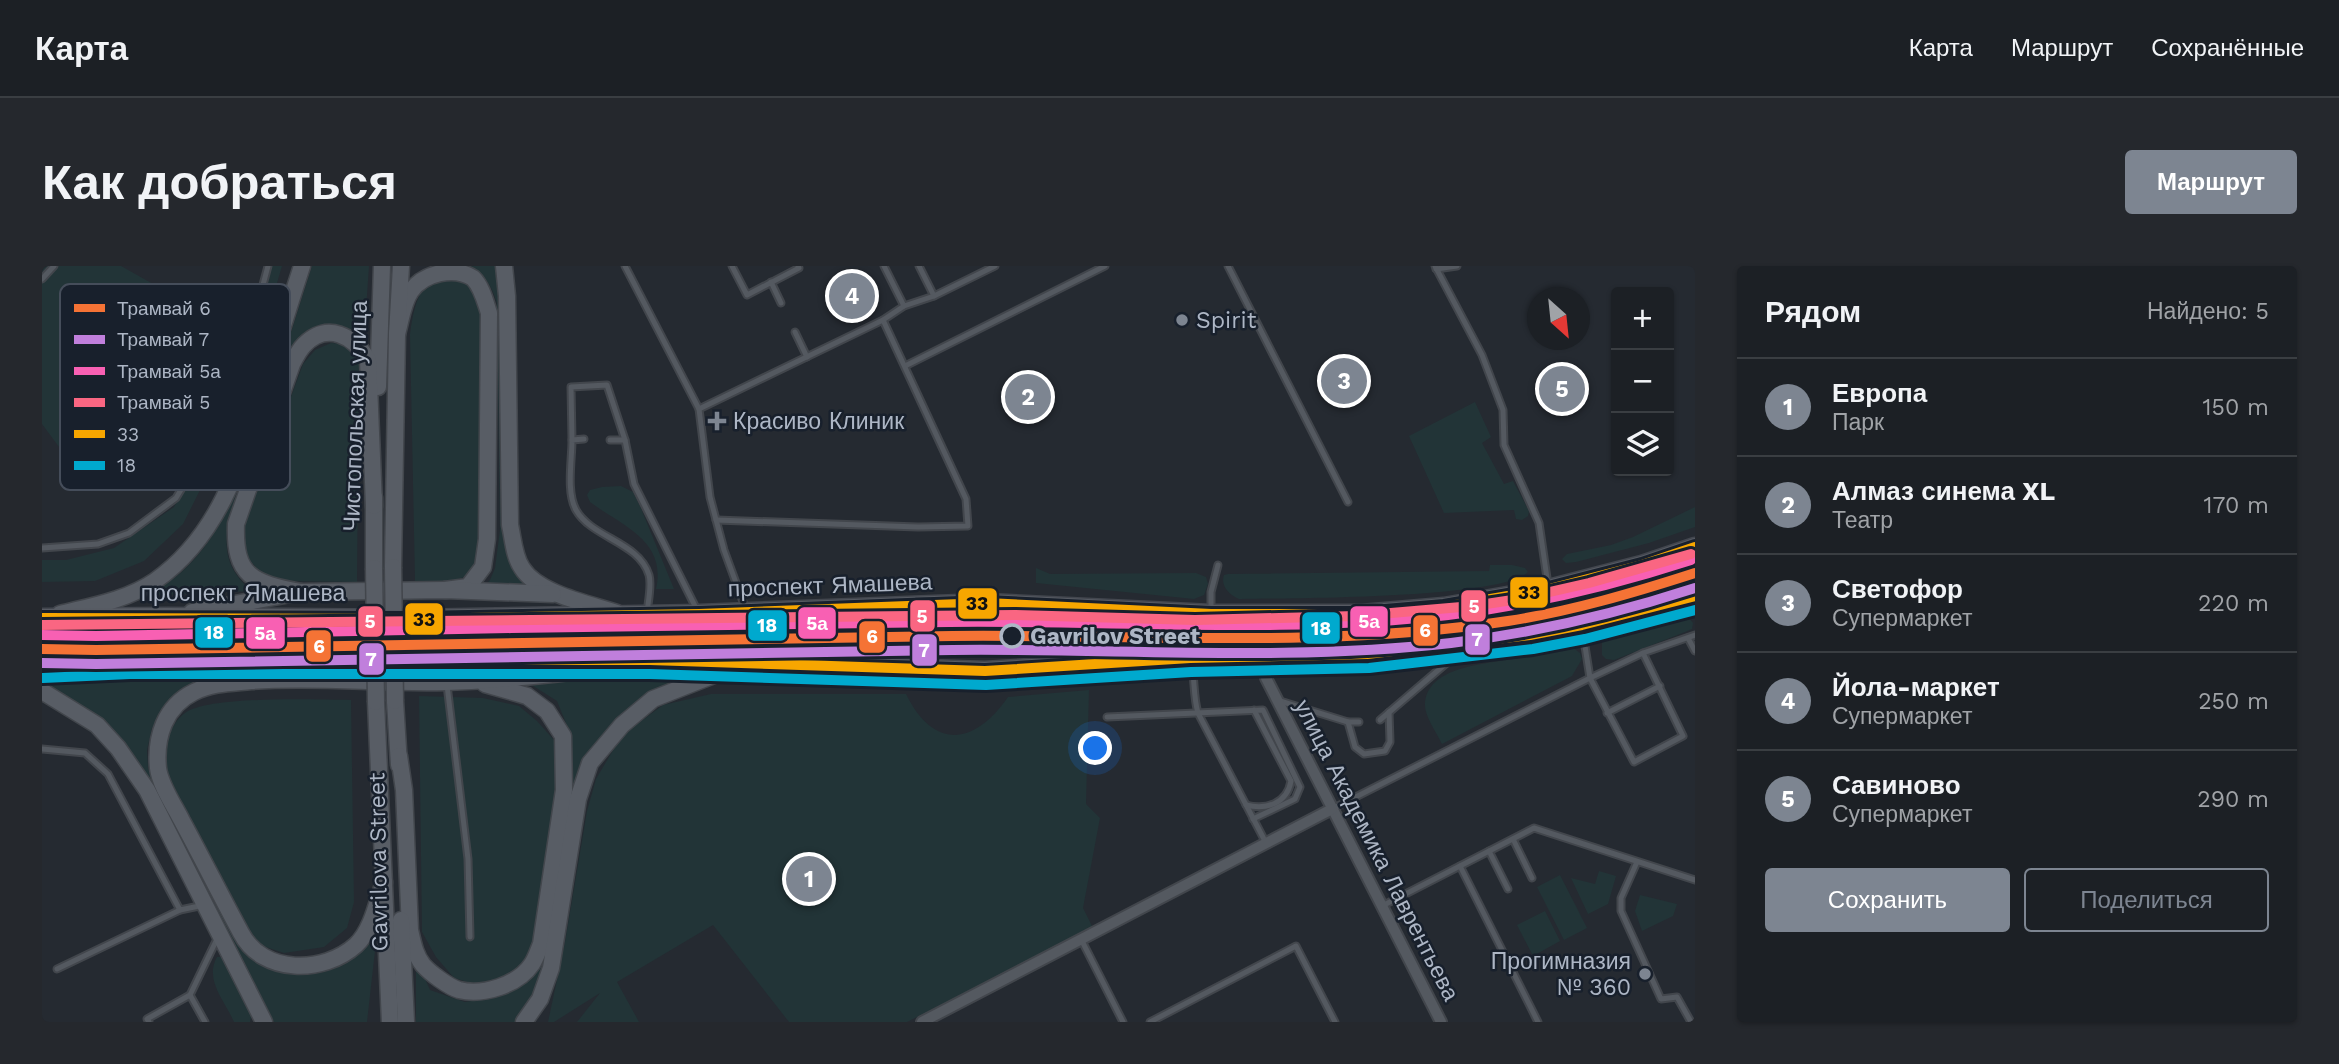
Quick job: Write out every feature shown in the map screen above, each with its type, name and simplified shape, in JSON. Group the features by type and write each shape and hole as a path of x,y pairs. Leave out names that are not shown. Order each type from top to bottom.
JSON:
{"main road":[{"path":"290,304 302,266"},
{"name":"Чистопольская улица","path":"376,702 374,506 382,266"},
{"name":"Чистопольская улица","path":"395,701 393,567 397,334 401,266"},
{"path":"505,266 510,525 522,569 539,584 559,594 623,615"},
{"path":"397,334 409,294 429,274 444,269 459,269 472,277 481,290 489,313 487,539 483,567 468,587 445,590"},
{"path":"290,370 304,344 326,333 349,338 360,346 368,360 374,506"},
{"path":"43,618 124,597 144,587 181,560 204,533 228,490"},
{"path":"248,490 236,524 235,550 239,562 255,579 269,586 300,592"},
{"name":"проспект Ямашева","path":"43,618 415,619 747,613 987,603 1211,614 1362,614 1444,607 1549,589 1642,565 1695,547"},
{"path":"168,617 300,592 445,590 559,594"},
{"path":"42,664 130,660 650,660 985,671 1190,658 1367,654 1472,642 1582,625 1695,596"},
{"path":"130,660 273,679"},
{"path":"384,883 371,921 357,944 327,963 304,967 284,965 269,959 245,940 170,799 158,771 158,735 175,705 191,693 212,684 273,679 446,682 556,674 650,660"},
{"path":"524,1022 540,999 551,968 578,799 590,763 622,725 653,699 747,662"},
{"path":"399,756 404,790 410,930 414,951 424,966 458,990 481,991 501,987 521,975 531,965 541,944 564,790 564,736 547,711 527,696 472,680"},
{"path":"42,691 97,726 118,748 146,790 264,1022"},
{"name":"Gavrilova Street","path":"395,701 399,756 401,938 406,1022"},
{"name":"Gavrilova Street","path":"376,702 390,1022"},
{"path":"382,1022 389,989"}],"street":[{"name":"улица Академика Лаврентьева","path":"1263,657 1266,678 1441,1022"},
{"path":"922,1022 1332,809"}],"lane":[{"path":"42,279 54,266"},
{"path":"263,284 268,266"},
{"path":"625,266 699,409 710,496 747,613"},
{"path":"732,266 747,295 799,268 798,266"},
{"path":"884,266 904,306"},
{"path":"919,266 934,296"},
{"path":"699,409 883,320 904,306 934,296 995,266"},
{"path":"905,366 1105,266"},
{"path":"1228,266 1348,502"},
{"path":"1457,266 1435,268 1482,355 1503,410 1504,445 1539,523 1549,589"},
{"path":"771,282 781,303"},
{"path":"716,520 918,527 968,526 967,499 883,320"},
{"path":"795,332 807,357"},
{"path":"647,615 649,576 638,557 583,519 575,509 571,492 570,387 607,385 625,440 634,484 699,614"},
{"path":"572,440 584,439"},
{"path":"610,440 625,440"},
{"path":"42,548 98,544 128,533 176,498 181,490"},
{"path":"1211,614 1211,592 1218,565"},
{"path":"1582,625 1590,678 1634,762 1684,736 1643,653"},
{"path":"1332,809 1590,678 1643,653 1695,635"},
{"path":"1688,638 1695,651"},
{"path":"1380,720 1472,642"},
{"path":"1190,658 1195,676 1198,713 1266,843"},
{"path":"446,682 468,859 470,937"},
{"path":"1607,713 1660,686"},
{"path":"1277,699 1348,722 1359,722"},
{"path":"1246,805 1260,809 1278,803 1289,792 1291,781 1254,710"},
{"path":"1107,717 1263,710 1300,787 1295,799 1253,819"},
{"path":"1348,722 1355,747 1364,754 1385,751 1390,742 1389,712"},
{"path":"42,749 85,753 108,774 180,910"},
{"path":"1382,906 1534,828 1695,880"},
{"path":"1513,839 1532,878"},
{"path":"1489,852 1508,889"},
{"path":"1637,862 1621,898 1620,911 1661,999 1677,997 1691,1022"},
{"path":"1460,866 1538,1022"},
{"path":"57,969 180,910 206,905"},
{"path":"149,1022 147,1018 190,995 220,933"},
{"path":"1082,940 1123,1022"},
{"path":"1150,1022 1296,946 1335,1022"},
{"path":"190,995 205,1022"}],"shaded area":[{"path":"42,266 121,266 153,284 60,284 60,448 42,424"},
{"path":"268,266 282,266 277,284 262,284"},
{"path":"312,266 369,266 364,339 339,328 290,356 290,335"},
{"path":"470,266 498,266 512,561 525,587 483,588 495,568 500,530 497,303 487,281"},
{"path":"460,277 474,289 485,314 481,540 476,565 468,575 454,580 419,582 415,581 410,335 416,305 422,291 432,282"},
{"path":"331,343 341,345 348,348 359,364 357,582 274,581 263,576 243,552 243,527 257,490 290,490 290,399 303,364 315,350"},
{"path":"1475,402 1491,437 1482,443 1504,484 1513,481 1529,511 1528,516 1522,520 1516,519 1514,510 1444,513 1409,436"},
{"path":"621,486 633,492 674,589 656,589 658,572 655,558 648,546 628,527 590,502 587,495 590,490"},
{"path":"184,490 200,490 183,524 144,561 95,581 42,582 42,560 66,560 114,548 174,507"},
{"path":"237,490 227,530 228,556 240,580 252,591 140,596 170,581 181,572 201,551"},
{"path":"1695,507 1695,527 1649,543 1576,562 1566,563 1562,559 1567,554 1611,545 1633,537"},
{"path":"1490,565 1512,565 1525,568 1528,572 1510,581 1478,587 1344,597 1239,599 1229,592 1223,582 1224,575 1228,574 1489,571"},
{"path":"1036,568 1050,574 1196,573 1206,577 1208,584 1204,595 1194,599 1036,583"},
{"path":"1688,617 1693,623 1692,629 1614,660 1606,659 1602,655 1602,642 1607,639"},
{"path":"1572,647 1580,653 1582,659 1572,676 1442,744 1429,720 1425,705 1428,692 1435,682 1459,669 1474,665"},
{"path":"42,676 215,676 174,696 152,728 147,750 148,767 155,790 236,939 260,963 284,973 298,975 324,972 349,962 362,952 377,933 367,1022 274,1022 153,789 106,726 73,700 42,682"},
{"path":"688,679 644,695 622,713 601,737 579,777 546,965 532,1002 517,1022 416,1022 416,958 430,990 465,1002 493,997 525,982 542,959 571,779 570,733 557,701 527,682"},
{"path":"1089,690 1086,804 1100,818 1083,908 1093,928 907,1022 789,1022 713,925 617,982 639,1022 577,1022 600,993 554,1022 548,1022 565,942 587,811 596,779 622,735 663,705 711,694 906,694 929,725 942,733 955,735 982,725 1008,697"},
{"path":"419,696 483,698 519,706 554,740 557,772 555,801 535,941 520,968 497,981 474,984 454,978 436,957 422,932"},
{"path":"351,700 354,902 347,928 324,947 284,953 253,943 162,767 171,730 185,713 217,703"},
{"path":"1599,871 1616,876 1608,904 1588,914 1571,878 1595,884"},
{"path":"1560,875 1587,928 1564,940 1537,887"},
{"path":"1640,895 1677,904 1673,916 1642,931 1635,911"},
{"path":"1545,911 1560,941 1533,956 1517,925"},
{"path":"217,957 226,957 252,1012 250,1022 234,1022 221,998 213,974"}],"tram line":[{"name":"5","path":"42,625 1014,615 1195,620 1356,616 1473,606 1519,599 1589,583 1691,554"},
{"name":"5а","path":"42,635 949,622 1323,624 1386,621 1510,606 1601,586 1691,560"},
{"name":"6","path":"42,649 845,637 1300,638 1369,635 1439,630 1532,617 1602,601 1695,573"},
{"name":"7","path":"42,663 952,650 1326,652 1389,649 1513,634 1605,614 1695,588"}],"transit line":[{"name":"33","path":"42,618 415,619 699,614 987,603 1211,614 1362,614 1444,607 1549,589 1642,565 1695,547"},
{"name":"18","path":"42,632 415,633 700,628 987,617 1210,628 1362,628 1446,621 1551,603 1645,579 1695,562"},
{"name":"33","path":"42,664 130,660 650,660 985,671 1190,658 1367,654 1530,635 1582,625 1695,596"},
{"name":"18","path":"43,678 130,674 650,674 986,685 1191,672 1369,668 1533,649 1585,639 1695,610"}],"place":[{"name":"Йола-маркет","path":"852,296"},
{"name":"Spirit","path":"1182,320"},
{"name":"Светофор","path":"1344,381"},
{"name":"Савиново","path":"1562,389"},
{"name":"Алмаз синема XL","path":"1028,397"},
{"name":"Красиво Клиник","path":"717,421"},
{"name":"Gavrilov Street","path":"1012,636"},
{"name":"Европа","path":"809,879"},
{"name":"Прогимназия № 360","path":"1645,974"}]}
